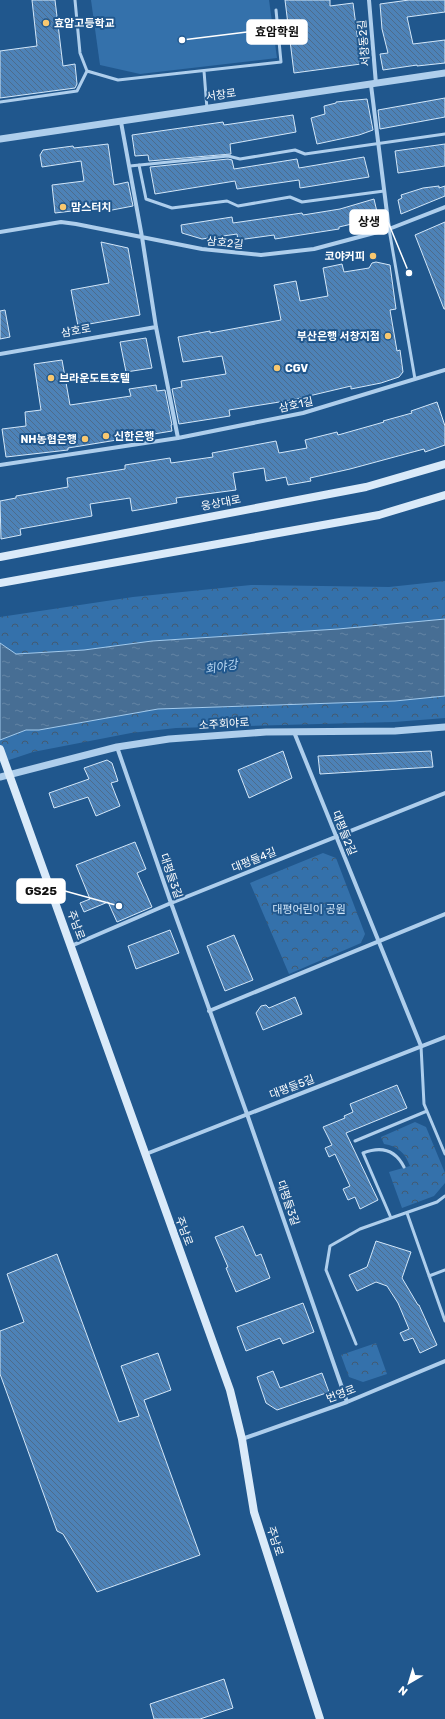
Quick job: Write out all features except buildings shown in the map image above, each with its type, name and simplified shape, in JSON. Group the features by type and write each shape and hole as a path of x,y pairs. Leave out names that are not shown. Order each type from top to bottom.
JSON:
{"main road":[{"name":"웅상대로","path":"0,557 366,487 445,464"},
{"path":"1,584 379,515 445,495"},
{"name":"주남로","path":"1,753 72,946 230,1390 242,1440 254,1512 320,1719"}],"street":[{"name":"서창동2길","path":"369,0 373,84 378,144 390,229"},
{"name":"서창로","path":"0,139 445,73"},
{"path":"120,122 130,166 156,327 178,438"},
{"name":"삼호2길","path":"0,232 61,222 142,236 202,249 261,255 314,249 390,229 445,207"},
{"name":"삼호로","path":"0,354 156,327"},
{"name":"삼호1길","path":"0,465 178,438 303,413 445,370"},
{"name":"소주회야로","path":"0,777 117,747 169,739 266,732 395,731 445,727"},
{"name":"대평들2길","path":"294,732 421,1046"},
{"name":"대평들3길","path":"117,747 347,1402"},
{"name":"대평들4길","path":"72,946 171,904 445,793"},
{"path":"209,1011 378,940 445,914"},
{"name":"대평들5길","path":"145,1154 445,1037"},
{"name":"번영로","path":"242,1440 347,1402 445,1361"}],"lane":[{"path":"0,102 77,91 87,71 80,53 76,0"},
{"path":"87,71 118,80 281,62 276,10"},
{"path":"204,71 207,109"},
{"path":"130,166 228,156 240,159 294,150 305,154 445,134"},
{"path":"139,165 146,199 172,208 227,201 238,206 290,197 302,202 384,191"},
{"path":"390,229 415,379"},
{"path":"421,1046 424,1104 445,1154"},
{"path":"355,1141 427,1111"},
{"path":"391,1218 363,1153 383,1149 393,1153 399,1158 404,1166"},
{"path":"356,1344 326,1270 330,1246 360,1229 437,1202 445,1196"},
{"path":"407,1213 445,1321"},
{"path":"429,1276 445,1270"}],"green space":[{"path":"91,0 269,0 277,58 140,74 100,65"},
{"path":"445,581 445,619 338,629 152,641 84,650 16,654 0,643 0,617 133,597 251,585 389,587"},
{"path":"445,696 445,718 394,722 176,728 131,733 33,752 0,763 0,740 26,730 39,730 158,709 395,701"},
{"name":"대평어린이 공원","path":"323,853 336,858 365,934 361,943 289,974 250,883"},
{"path":"415,1122 426,1127 445,1173 445,1183 434,1196 402,1208 389,1172 410,1166 406,1157 397,1148 384,1144 381,1137"},
{"path":"376,1343 387,1374 363,1382 349,1377 341,1355"}],"water":[{"name":"회야강","path":"445,619 445,696 395,701 158,709 39,730 26,730 0,740 0,643 16,654 84,650 152,641 338,629"}],"place":[{"name":"효암고등학교","path":"46,23"},
{"name":"효암학원","path":"182,40"},
{"name":"맘스터치","path":"63,207"},
{"name":"코야커피","path":"373,256"},
{"name":"상생","path":"409,273"},
{"name":"부산은행 서창지점","path":"388,336"},
{"name":"CGV","path":"277,368"},
{"name":"브라운도트호텔","path":"51,378"},
{"name":"신한은행","path":"106,436"},
{"name":"NH농협은행","path":"85,439"},
{"name":"GS25","path":"119,906"}]}
